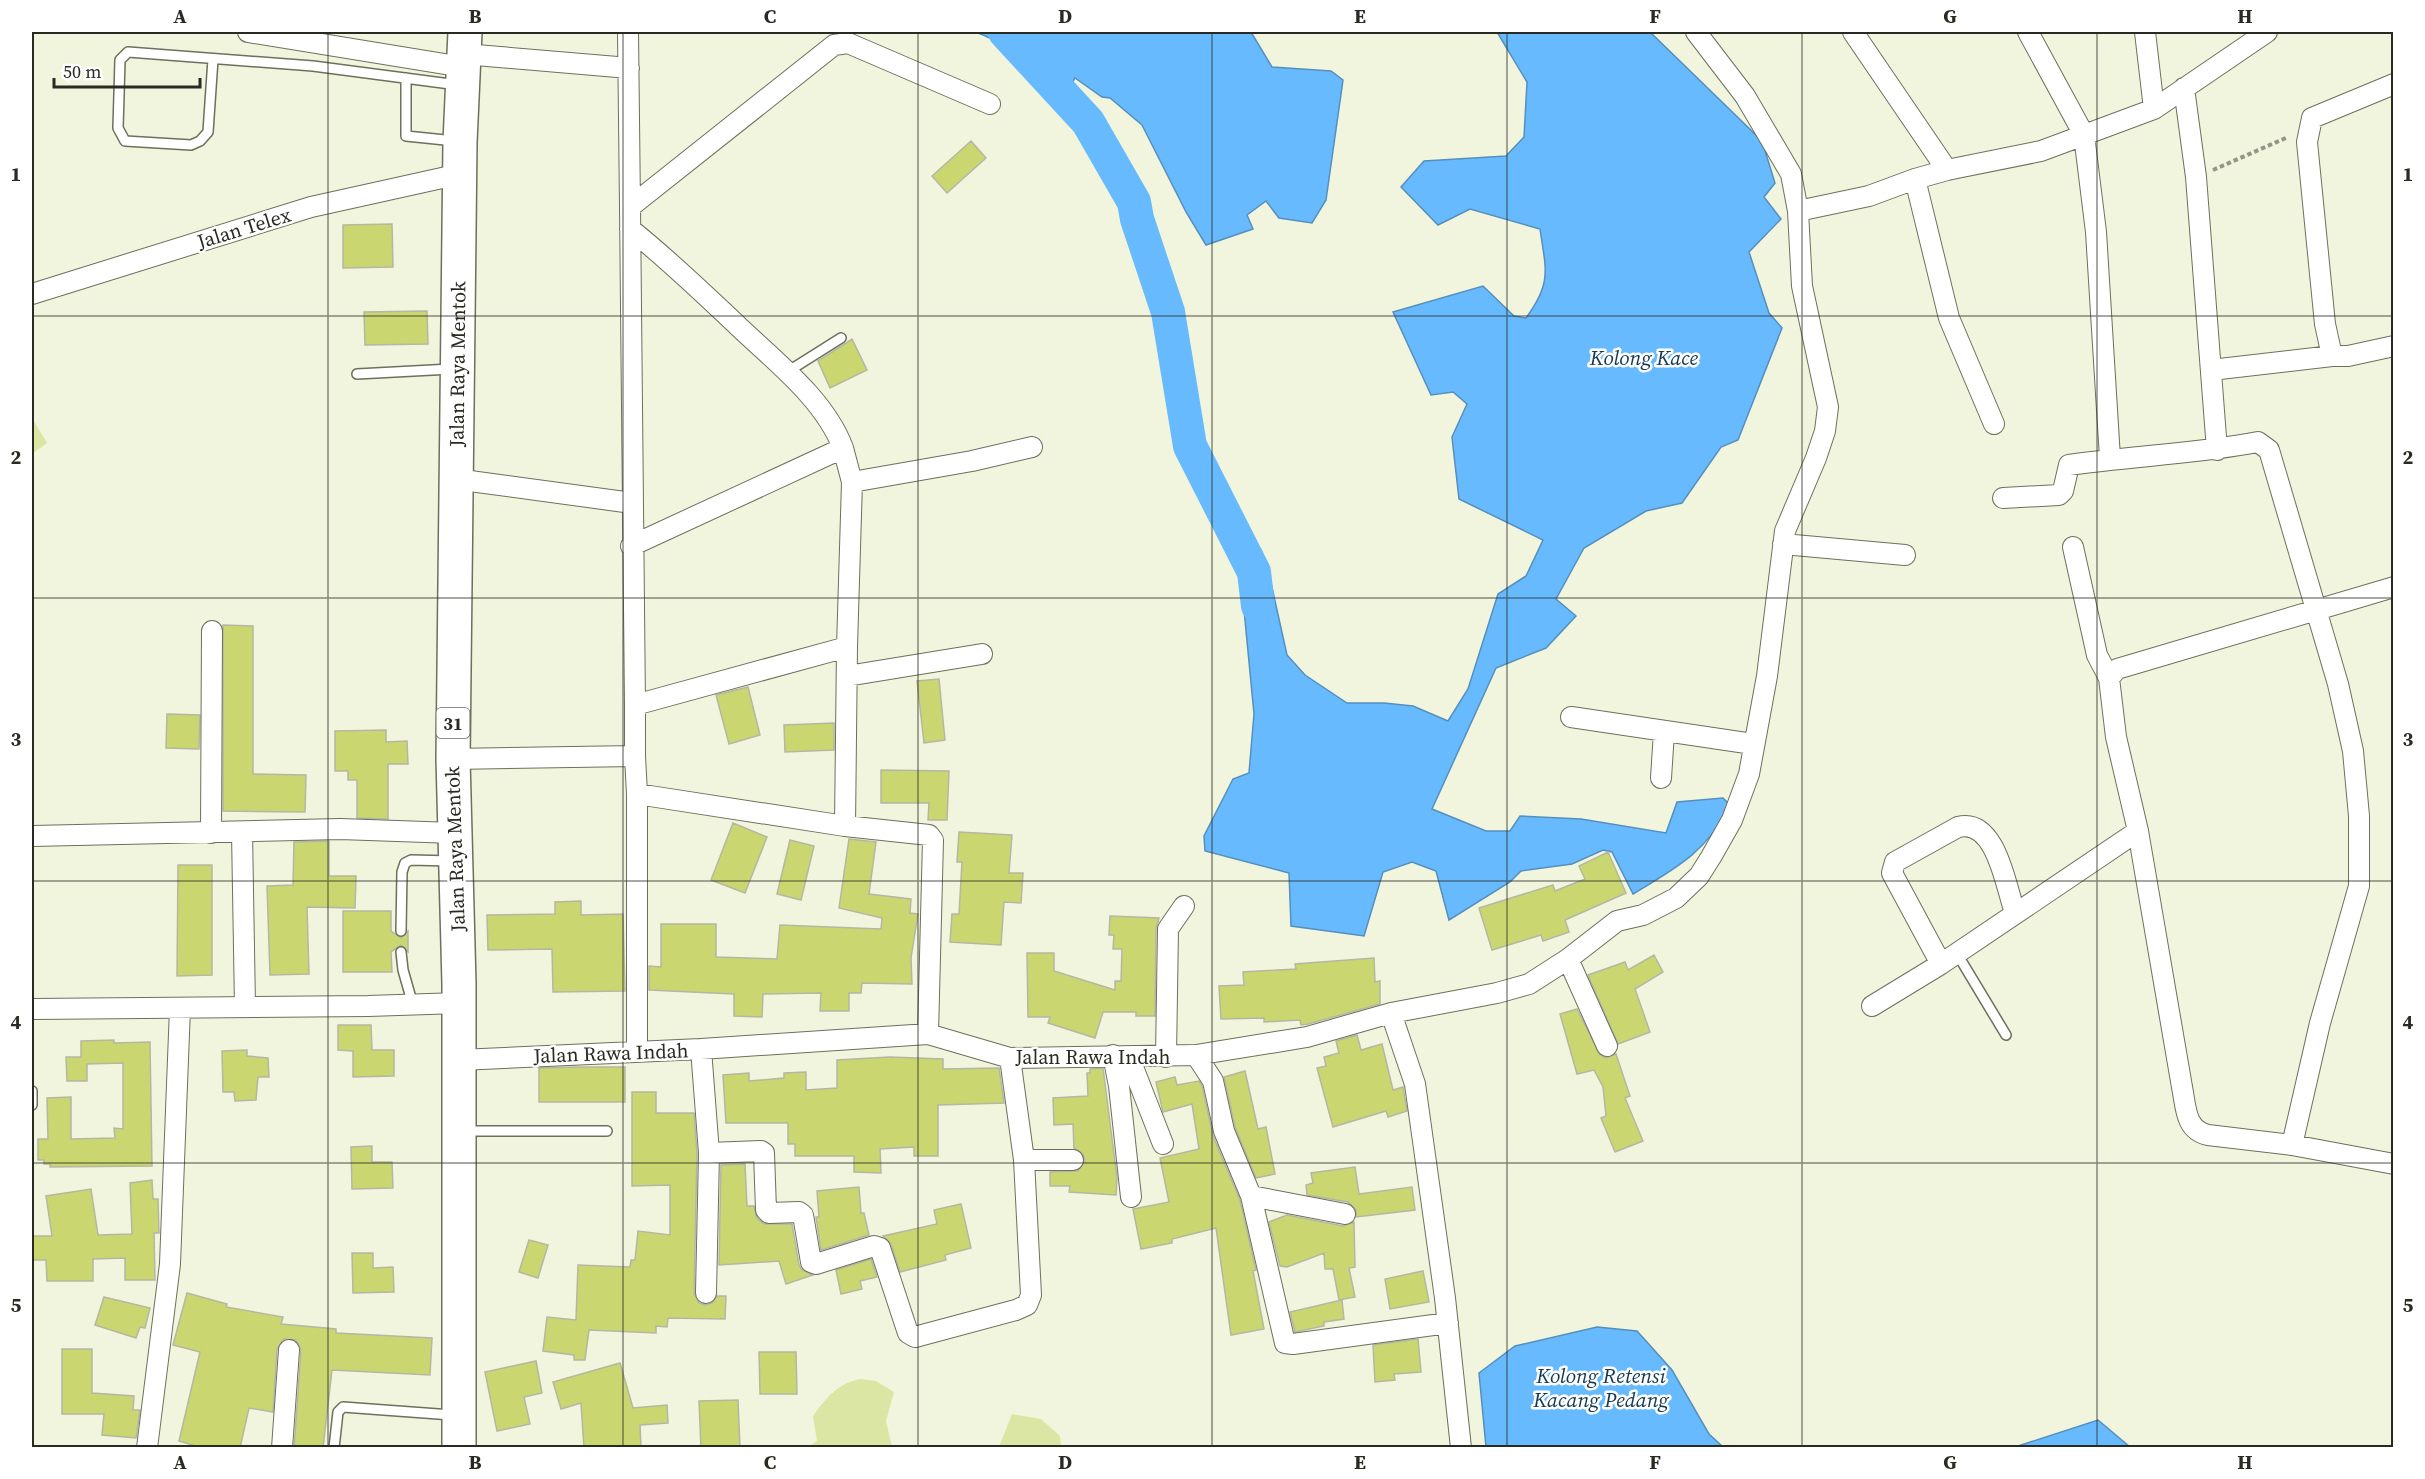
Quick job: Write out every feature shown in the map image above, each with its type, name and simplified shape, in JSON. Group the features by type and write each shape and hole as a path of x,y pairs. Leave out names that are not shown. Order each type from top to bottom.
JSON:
{"highway":[{"name":"Jalan Raya Mentok","path":"458,1415 459,1003 453,759 460,142 464,59"},
{"name":"31","path":"458,1415 459,1448"}],"street":[{"path":"248,32 464,59 629,68"},
{"path":"628,32 631,546 634,756 637,794 638,1050"},
{"name":"Jalan Rawa Indah","path":"459,1060 638,1050 701,1049 928,1034 1010,1058 1196,1055 1307,1037 1391,1013 1486,995 1529,984 1569,960 1617,921 1643,915 1676,898 1699,876 1711,857 1742,795 1749,774 1767,676 1785,531 1819,449 1828,407 1802,286 1798,211 1791,174 1745,96 1696,32"},
{"path":"1853,32 1947,171"},
{"path":"2028,32 2084,135 2096,231 2110,458"},
{"path":"2145,32 2154,109"},
{"path":"1798,211 1869,196 1915,178 2041,151 2154,109 2267,32"},
{"path":"630,207 825,52 842,43 848,43 990,104"},
{"path":"2332,356 2325,324 2307,142 2308,128 2312,118 2326,110 2394,84"},
{"path":"2184,88 2196,177 2217,450"},
{"name":"Jalan Telex","path":"32,294 311,207 460,174"},
{"path":"1915,178 1949,318 1994,424"},
{"path":"630,229 664,256 787,372 827,418 843,448 852,482 845,826"},
{"path":"2211,370 2348,356 2394,346"},
{"path":"2003,498 2059,495 2063,490 2069,465 2110,458 2217,450 2258,442 2269,450 2338,684 2353,751 2359,816 2359,886 2320,1023 2292,1145"},
{"path":"852,482 952,465 1032,447"},
{"path":"631,546 843,448"},
{"path":"456,479 632,504"},
{"path":"1783,544 1905,555"},
{"path":"2073,547 2097,655 2109,678 2116,737 2138,831 2182,1087 2192,1128 2197,1133 2208,1135 2292,1145 2394,1164"},
{"path":"2109,678 2116,669 2394,587"},
{"path":"211,832 212,631"},
{"path":"635,705 847,647"},
{"path":"847,676 982,654"},
{"path":"1571,717 1753,744"},
{"path":"1661,778 1664,732"},
{"path":"453,759 634,756"},
{"path":"637,794 845,826 929,835 933,840 928,1034"},
{"path":"1948,958 1892,873 1895,862 1958,827 1966,825 1976,827 1985,833 1992,845 2015,913"},
{"path":"32,836 340,829 455,847"},
{"path":"1872,1006 2138,831"},
{"path":"242,832 245,1007"},
{"path":"1166,1057 1168,929 1184,906"},
{"path":"1569,960 1607,1047"},
{"path":"32,1008 459,1003"},
{"path":"147,1448 170,1264 180,1008"},
{"path":"1391,1013 1415,1084 1448,1323 1461,1448"},
{"path":"701,1049 709,1153 706,1293"},
{"path":"1196,1055 1213,1081 1224,1131 1251,1196 1285,1343 1293,1344 1448,1323"},
{"path":"1121,1056 1163,1143"},
{"path":"1121,1056 1119,1086 1131,1197"},
{"path":"709,1153 761,1151 764,1153 766,1210 769,1213 799,1212 803,1215 813,1263 874,1246 880,1248 908,1333 915,1337 1027,1305 1031,1295 1024,1160 1010,1058"},
{"path":"1024,1160 1073,1160"},
{"path":"1251,1196 1345,1214"},
{"path":"282,1448 289,1350"}],"lane":[{"path":"213,58 208,132 200,141 191,145 125,141 118,128 120,60 128,52 213,58 313,66 406,78 464,59"},
{"path":"406,78 406,136 460,142"},
{"path":"787,372 841,338"},
{"path":"357,374 457,368"},
{"path":"401,931 402,872 405,863 455,847"},
{"path":"401,952 403,970 413,1005"},
{"path":"1948,958 2006,1035"},
{"path":"32,1091 32,1106"},
{"path":"459,1131 607,1131"},
{"path":"334,1448 338,1412 343,1407 458,1415"}],"path":[{"path":"2196,177 2308,128"}],"green space":[{"path":"32,418 47,443 32,454"},
{"path":"861,1379 876,1381 894,1392 886,1421 892,1447 808,1447 817,1441 813,1416 818,1409 839,1387"},
{"path":"1012,1414 1041,1419 1060,1436 1061,1447 999,1447"}],"water":[{"path":"974,32 1251,32 1272,67 1331,71 1343,80 1326,200 1312,223 1279,218 1266,201 1247,215 1253,229 1206,245 1186,212 1142,125 1110,98 1102,97 1075,78 1070,87 1095,108 1085,130 1020,59 990,38"},
{"name":"Kolong Kace","path":"1497,32 1650,32 1762,141 1775,183 1764,197 1781,219 1749,252 1769,313 1782,328 1738,440 1721,447 1682,503 1646,511 1584,548 1556,599 1576,616 1546,648 1496,668 1432,809 1486,831 1510,831 1520,816 1581,819 1666,833 1677,802 1723,798 1731,806 1700,848 1676,867 1633,894 1612,852 1603,850 1572,864 1521,871 1510,882 1449,920 1436,871 1412,862 1383,872 1364,936 1291,926 1289,873 1205,851 1204,836 1233,779 1249,773 1254,714 1240,568 1261,550 1267,565 1287,655 1305,675 1347,703 1413,706 1448,721 1468,689 1498,594 1526,576 1543,540 1459,499 1452,437 1467,404 1453,392 1431,395 1393,312 1483,286 1514,316 1526,318 1540,295 1545,266 1540,229 1470,209 1438,225 1401,187 1424,161 1506,156 1524,137 1527,82"},
{"name":"Kolong Retensi Kacang Pedang","path":"1597,1327 1637,1331 1672,1370 1709,1434 1723,1447 1486,1447 1479,1373 1515,1346"},
{"path":"2098,1420 2130,1447 2015,1447"}],"building":[{"path":"971,141 986,158 947,193 932,176"},
{"path":"392,224 393,267 343,268 343,225"},
{"path":"427,311 428,344 365,345 364,312"},
{"path":"852,339 867,370 830,388 818,361"},
{"path":"223,625 253,626 253,774 306,775 305,812 223,811"},
{"path":"939,679 945,740 924,743 917,681"},
{"path":"748,687 760,735 729,744 716,695"},
{"path":"167,714 200,715 199,749 166,748"},
{"path":"834,723 834,750 785,752 784,725"},
{"path":"386,730 386,742 407,741 408,764 388,764 388,819 357,818 357,780 348,780 348,771 335,771 335,731"},
{"path":"881,770 949,771 947,820 928,820 929,803 881,803"},
{"path":"733,823 767,837 745,893 711,880"},
{"path":"959,832 1012,835 1009,873 1023,873 1021,903 1004,902 1001,945 950,942 952,914 959,914 962,862 957,862"},
{"path":"849,839 876,842 869,894 911,899 910,913 918,914 911,958 912,984 862,983 861,993 849,993 849,1011 820,1011 821,993 763,994 762,1017 734,1016 734,994 649,990 649,966 661,967 661,924 716,924 716,957 777,959 780,925 881,929 882,918 839,908"},
{"path":"790,840 814,846 801,900 777,894"},
{"path":"329,841 329,876 356,876 355,908 307,907 309,974 270,975 267,886 293,885 294,842"},
{"path":"1608,852 1626,893 1565,920 1569,932 1543,941 1541,935 1492,950 1479,908 1553,885 1555,891 1585,879 1579,866"},
{"path":"178,865 212,865 212,975 177,976"},
{"path":"581,901 581,915 623,914 625,991 553,992 552,949 488,950 487,915 555,914 555,902"},
{"path":"343,911 391,911 391,931 401,938 408,931 408,952 401,945 391,952 392,972 343,972"},
{"path":"1110,916 1159,918 1156,929 1155,1016 1136,1016 1136,1012 1103,1012 1095,1038 1048,1023 1050,1017 1028,1017 1027,953 1054,953 1054,971 1115,990 1115,981 1121,981 1122,949 1113,949 1114,935 1109,935"},
{"path":"1654,955 1663,972 1635,989 1650,1032 1618,1044 1588,975 1625,962 1628,970"},
{"path":"1374,958 1375,982 1380,981 1380,1004 1301,1025 1300,1020 1264,1022 1264,1018 1221,1019 1219,986 1244,985 1243,972 1296,969 1295,964"},
{"path":"1577,1009 1600,1055 1606,1058 1616,1054 1630,1096 1625,1098 1643,1141 1615,1152 1601,1118 1606,1116 1603,1087 1594,1070 1577,1074 1560,1014"},
{"path":"338,1025 371,1025 372,1050 394,1050 394,1076 353,1077 353,1051 338,1050"},
{"path":"1357,1035 1361,1050 1382,1044 1393,1090 1403,1087 1407,1111 1388,1117 1386,1111 1333,1127 1317,1068 1326,1066 1324,1057 1339,1053 1336,1041"},
{"path":"114,1040 114,1043 150,1042 152,1166 50,1167 50,1164 44,1164 44,1160 38,1160 38,1139 48,1139 47,1098 71,1097 71,1139 115,1138 114,1128 123,1129 123,1063 87,1064 87,1081 67,1081 66,1057 81,1057 81,1041"},
{"path":"247,1050 247,1056 268,1058 269,1077 258,1077 256,1100 235,1101 234,1092 223,1092 222,1051"},
{"path":"890,1057 943,1059 943,1069 999,1068 1004,1103 938,1105 938,1156 914,1156 914,1147 880,1149 881,1173 854,1172 854,1156 795,1156 795,1144 788,1144 788,1123 726,1123 723,1075 749,1073 749,1081 784,1078 784,1073 806,1072 806,1090 837,1088 837,1060"},
{"path":"625,1067 625,1102 539,1102 539,1068"},
{"path":"1103,1068 1117,1178 1116,1195 1069,1192 1070,1186 1050,1186 1050,1172 1078,1171 1085,1161 1083,1154 1074,1148 1073,1124 1054,1125 1053,1098 1088,1096 1087,1073 1090,1073 1090,1069"},
{"path":"1245,1071 1258,1129 1266,1127 1275,1174 1256,1178 1235,1127 1224,1077"},
{"path":"1175,1077 1177,1085 1199,1081 1202,1086 1213,1136 1240,1200 1256,1270 1253,1271 1264,1329 1231,1335 1216,1228 1172,1239 1172,1243 1141,1249 1133,1209 1169,1202 1160,1158 1199,1149 1192,1104 1163,1112 1156,1082"},
{"path":"632,1092 656,1092 656,1113 694,1113 697,1153 694,1293 699,1303 705,1305 712,1303 717,1296 726,1296 725,1319 668,1318 667,1327 656,1326 656,1333 589,1330 585,1360 574,1360 574,1355 543,1351 547,1317 576,1320 578,1265 630,1267 631,1260 635,1260 638,1231 670,1235 670,1185 632,1186"},
{"path":"372,1146 372,1162 392,1162 393,1188 352,1189 351,1147"},
{"path":"745,1164 747,1206 754,1206 757,1218 764,1224 792,1224 799,1265 802,1270 813,1275 786,1284 779,1261 719,1265 721,1165"},
{"path":"1355,1167 1359,1194 1412,1187 1415,1210 1356,1217 1356,1210 1348,1202 1307,1195 1306,1185 1313,1183 1311,1173"},
{"path":"152,1180 153,1199 158,1199 159,1233 154,1233 155,1280 125,1280 125,1258 93,1259 93,1281 47,1281 46,1260 33,1260 32,1236 52,1236 46,1196 91,1189 98,1235 132,1234 130,1183"},
{"path":"859,1187 861,1213 864,1213 869,1235 821,1250 816,1217 819,1217 817,1191"},
{"path":"961,1204 971,1248 945,1255 946,1260 900,1272 891,1244 883,1236 937,1224 934,1210"},
{"path":"1287,1215 1343,1226 1354,1222 1355,1267 1349,1268 1355,1297 1339,1300 1333,1269 1325,1269 1324,1253 1287,1267 1280,1266 1269,1222"},
{"path":"529,1240 548,1245 538,1278 519,1272"},
{"path":"352,1253 373,1253 373,1268 393,1267 394,1292 353,1293"},
{"path":"871,1259 877,1277 860,1281 862,1289 841,1294 836,1270"},
{"path":"1423,1271 1429,1302 1390,1309 1385,1279"},
{"path":"187,1293 227,1304 226,1307 283,1317 281,1324 336,1329 336,1333 432,1338 430,1375 332,1370 323,1448 294,1448 301,1350 296,1340 284,1339 277,1349 273,1412 249,1408 240,1448 202,1448 179,1441 200,1352 173,1345"},
{"path":"104,1297 150,1308 145,1328 140,1327 136,1338 95,1325"},
{"path":"1342,1300 1344,1319 1324,1322 1324,1326 1295,1332 1290,1312"},
{"path":"1418,1339 1421,1372 1394,1374 1395,1380 1375,1382 1373,1345"},
{"path":"62,1349 92,1349 92,1393 134,1396 133,1410 140,1410 136,1438 102,1435 104,1414 62,1414"},
{"path":"759,1352 796,1352 797,1394 760,1394"},
{"path":"536,1361 542,1393 524,1397 530,1424 497,1431 485,1372"},
{"path":"620,1363 633,1408 667,1405 668,1423 640,1425 641,1448 584,1448 581,1403 561,1409 553,1382"},
{"path":"738,1400 740,1448 701,1448 699,1401"}],"waterway":[{"path":"1005,32 1088,122 1134,202 1137,219 1168,312 1190,446 1254,572 1258,606"}]}
